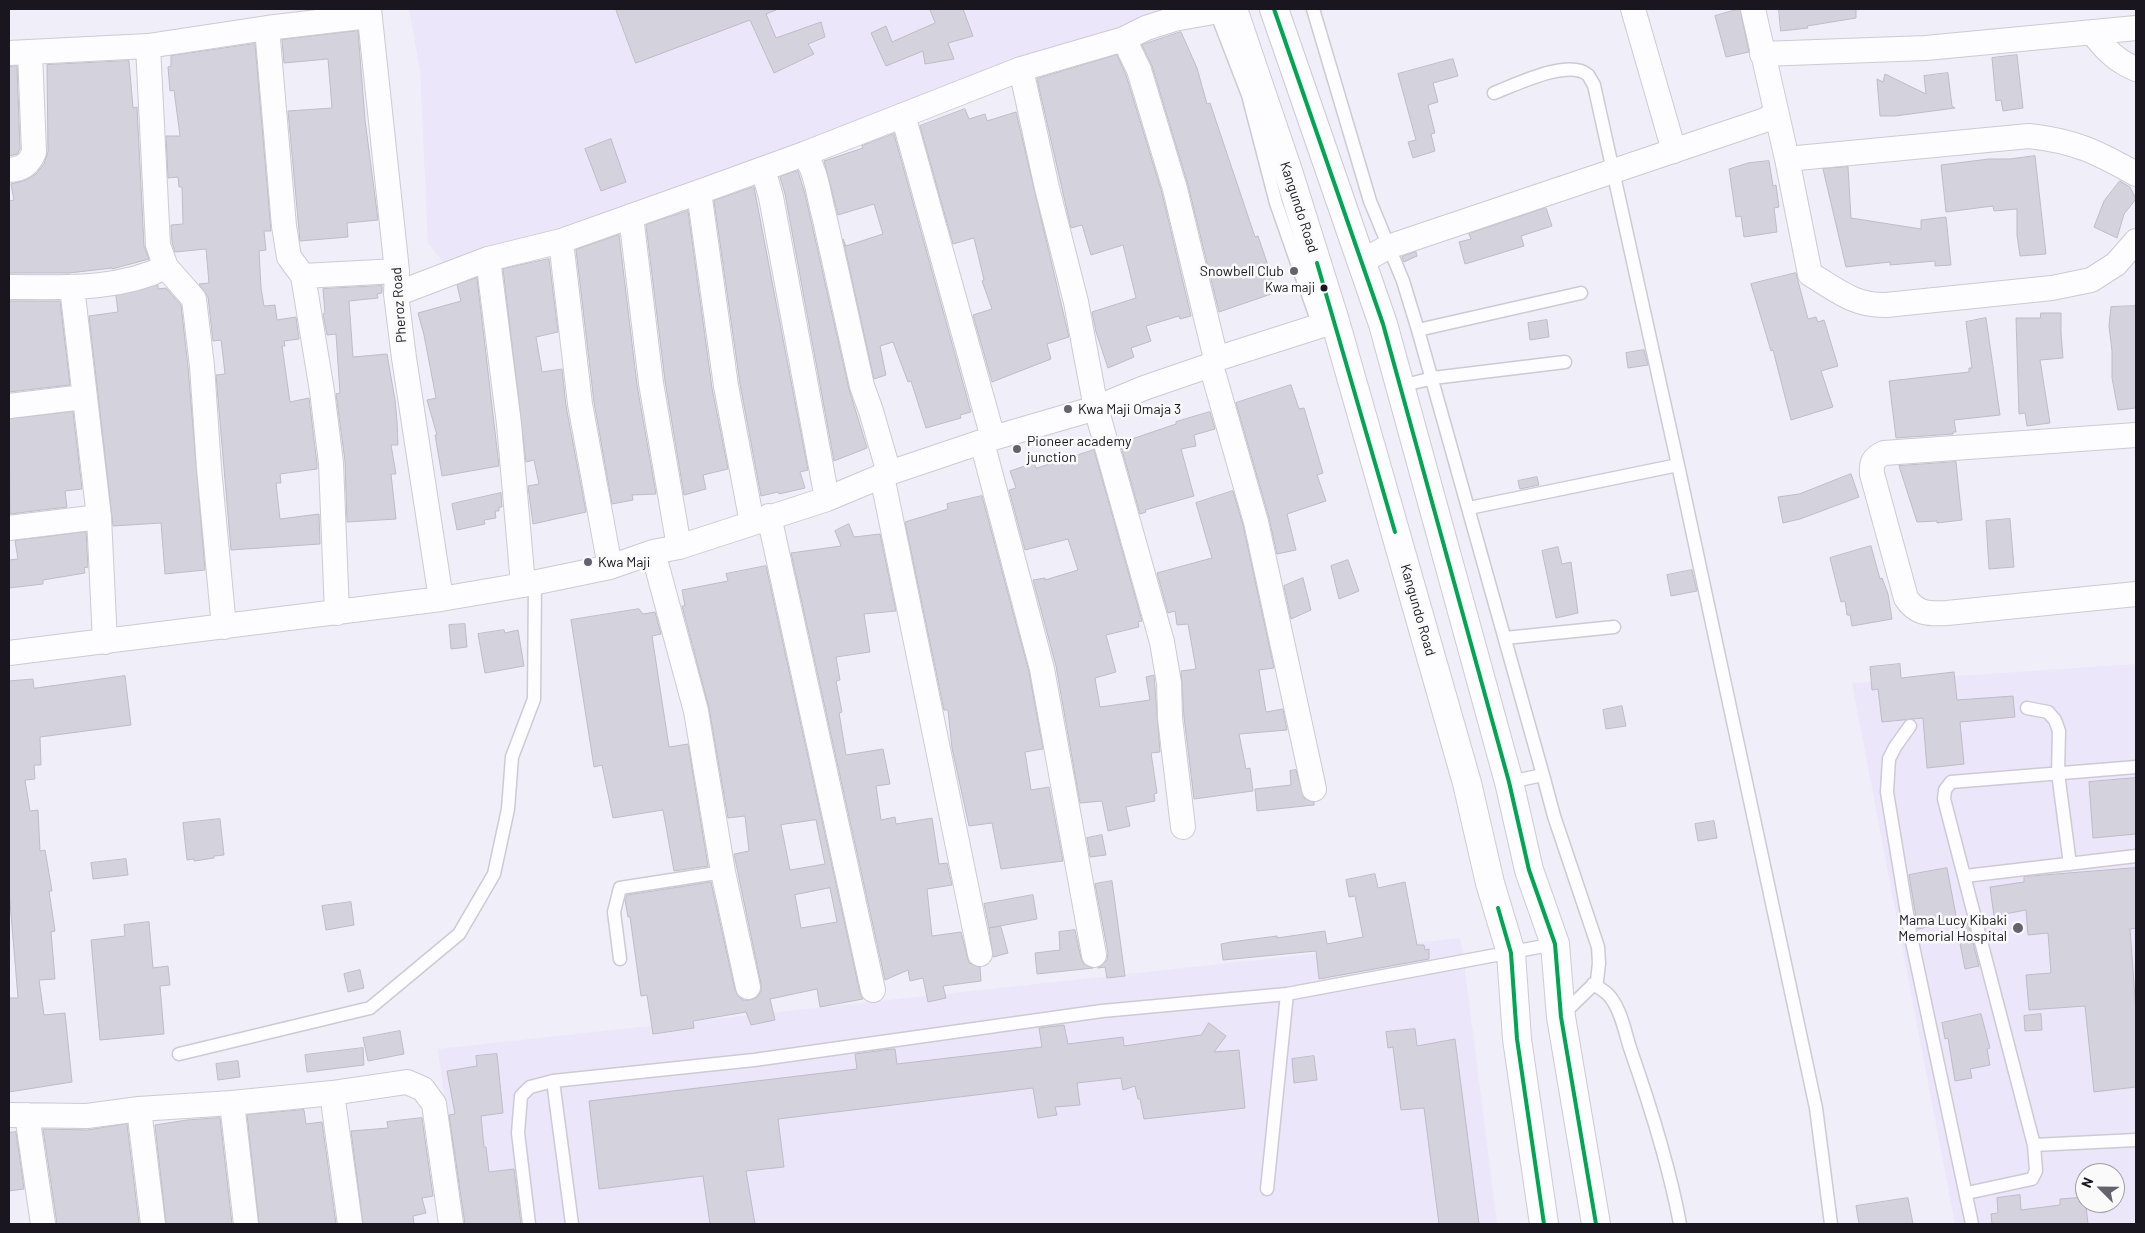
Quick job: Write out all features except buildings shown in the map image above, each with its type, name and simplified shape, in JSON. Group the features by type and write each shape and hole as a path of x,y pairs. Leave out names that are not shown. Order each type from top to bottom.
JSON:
{"highway":[{"path":"1274,9 1383,324 1509,782 1528,870 1555,944 1561,1017 1596,1224"},
{"name":"Kangundo Road","path":"1226,10 1254,93 1288,171 1327,324 1467,783 1490,883 1511,953 1517,1039 1544,1224"}],"street":[{"path":"1633,9 1674,151"},
{"path":"1752,9 1787,158 1810,274 1850,299 1868,306 2052,288 2091,280 2116,264 2136,241"},
{"path":"303,276 396,282 561,241 804,154 1021,69 1124,39 1146,28 1174,19 1226,10"},
{"path":"9,170 24,167 30,162 34,152 19,53 148,46 369,12"},
{"name":"Pheroz Road","path":"369,12 396,282 420,471 442,599"},
{"path":"267,28 284,226 289,257 303,276 322,392 331,463 336,613"},
{"path":"1762,54 1926,48 2136,28"},
{"path":"2092,32 2108,53 2125,65 2136,69"},
{"path":"1124,39 1138,70 1176,189 1213,362 1256,522 1314,789"},
{"path":"148,46 158,245 166,267 194,298 202,366 209,468 224,627"},
{"path":"1021,69 1047,188 1076,302 1096,408 1162,642 1169,684 1170,718 1182,828"},
{"path":"1361,262 1388,248 1765,120 1776,114"},
{"path":"903,115 988,440 1042,669 1094,955"},
{"path":"1787,158 2030,136 2059,139 2095,151 2136,174"},
{"path":"804,154 810,163 815,178 862,386 871,411 980,954"},
{"path":"763,169 771,197 827,499"},
{"path":"700,192 726,386 873,990"},
{"path":"631,216 651,383 679,547"},
{"path":"561,241 580,404 610,567"},
{"path":"488,259 529,584"},
{"path":"9,287 72,287 122,283 152,274 166,267"},
{"path":"72,287 99,517 105,642"},
{"path":"9,653 442,599 529,584 610,567 653,552 679,547 827,499 885,475 988,440 1096,408 1213,362 1327,324"},
{"path":"9,406 84,397"},
{"path":"2136,436 1884,453 1876,456 1872,464 1872,474 1906,598 1910,605 1918,610 1929,614 1947,613 2136,594"},
{"path":"9,528 99,517"},
{"path":"653,552 696,711 723,872 748,987"},
{"path":"43,1224 18,1115 87,1116 139,1109 232,1103 332,1093 407,1082 423,1090 434,1104 451,1224"},
{"path":"332,1093 350,1224"},
{"path":"232,1103 246,1224"},
{"path":"139,1109 153,1224"}],"lane":[{"path":"1313,9 1358,166 1388,248 1403,281 1433,378 1554,816 1598,947 1599,963 1596,981 1561,1017"},
{"path":"1494,93 1561,69 1576,70 1587,74 1594,85 1678,465 1816,1108 1831,1224"},
{"path":"1418,330 1581,293"},
{"path":"1401,386 1433,378 1565,362"},
{"path":"1469,508 1678,465"},
{"path":"178,1054 370,1008 459,934 494,874 508,809 512,756 534,698 529,584"},
{"path":"1505,638 1614,627"},
{"path":"2028,708 2048,712 2055,720 2059,731 2058,773 2070,864"},
{"path":"1910,726 1894,748 1889,759 1887,792 1910,932 1967,1193 1972,1224"},
{"path":"1967,1193 2032,1179 2036,1171 2034,1144 1944,799 1944,790 1951,782 2136,767"},
{"path":"1509,782 1543,775"},
{"path":"1965,876 2136,856"},
{"path":"620,959 614,912 620,888 723,872"},
{"path":"529,1224 518,1133 521,1096 530,1087 553,1082 754,1060 1102,1011 1287,994 1555,944"},
{"path":"1593,984 1605,991 1612,999 1620,1016 1675,1196 1680,1224"},
{"path":"1266,1189 1287,994"},
{"path":"553,1082 572,1224"},
{"path":"2034,1144 2136,1140"}],"shaded area":[{"path":"409,9 1171,9 1172,12 447,267 428,243 420,70"},
{"name":"Mama Lucy Kibaki Memorial Hospital","path":"2136,664 2136,1224 1955,1224 1852,683"},
{"path":"1460,938 1497,1224 461,1224 438,1049"}],"transit line":[{"path":"1274,9 1383,324 1509,782 1529,870 1555,944 1561,1017 1596,1224"},
{"path":"1317,263 1395,532"},
{"path":"1498,908 1511,953 1517,1039 1544,1224"}],"place":[{"name":"Snowbell Club","path":"1294,271"},
{"name":"Kwa maji","path":"1324,288"},
{"name":"Kwa Maji Omaja 3","path":"1068,409"},
{"name":"Pioneer academy junction","path":"1017,449"},
{"name":"Kwa Maji","path":"588,562"},
{"name":"Mama Lucy Kibaki Memorial Hospital","path":"2018,928"}]}
